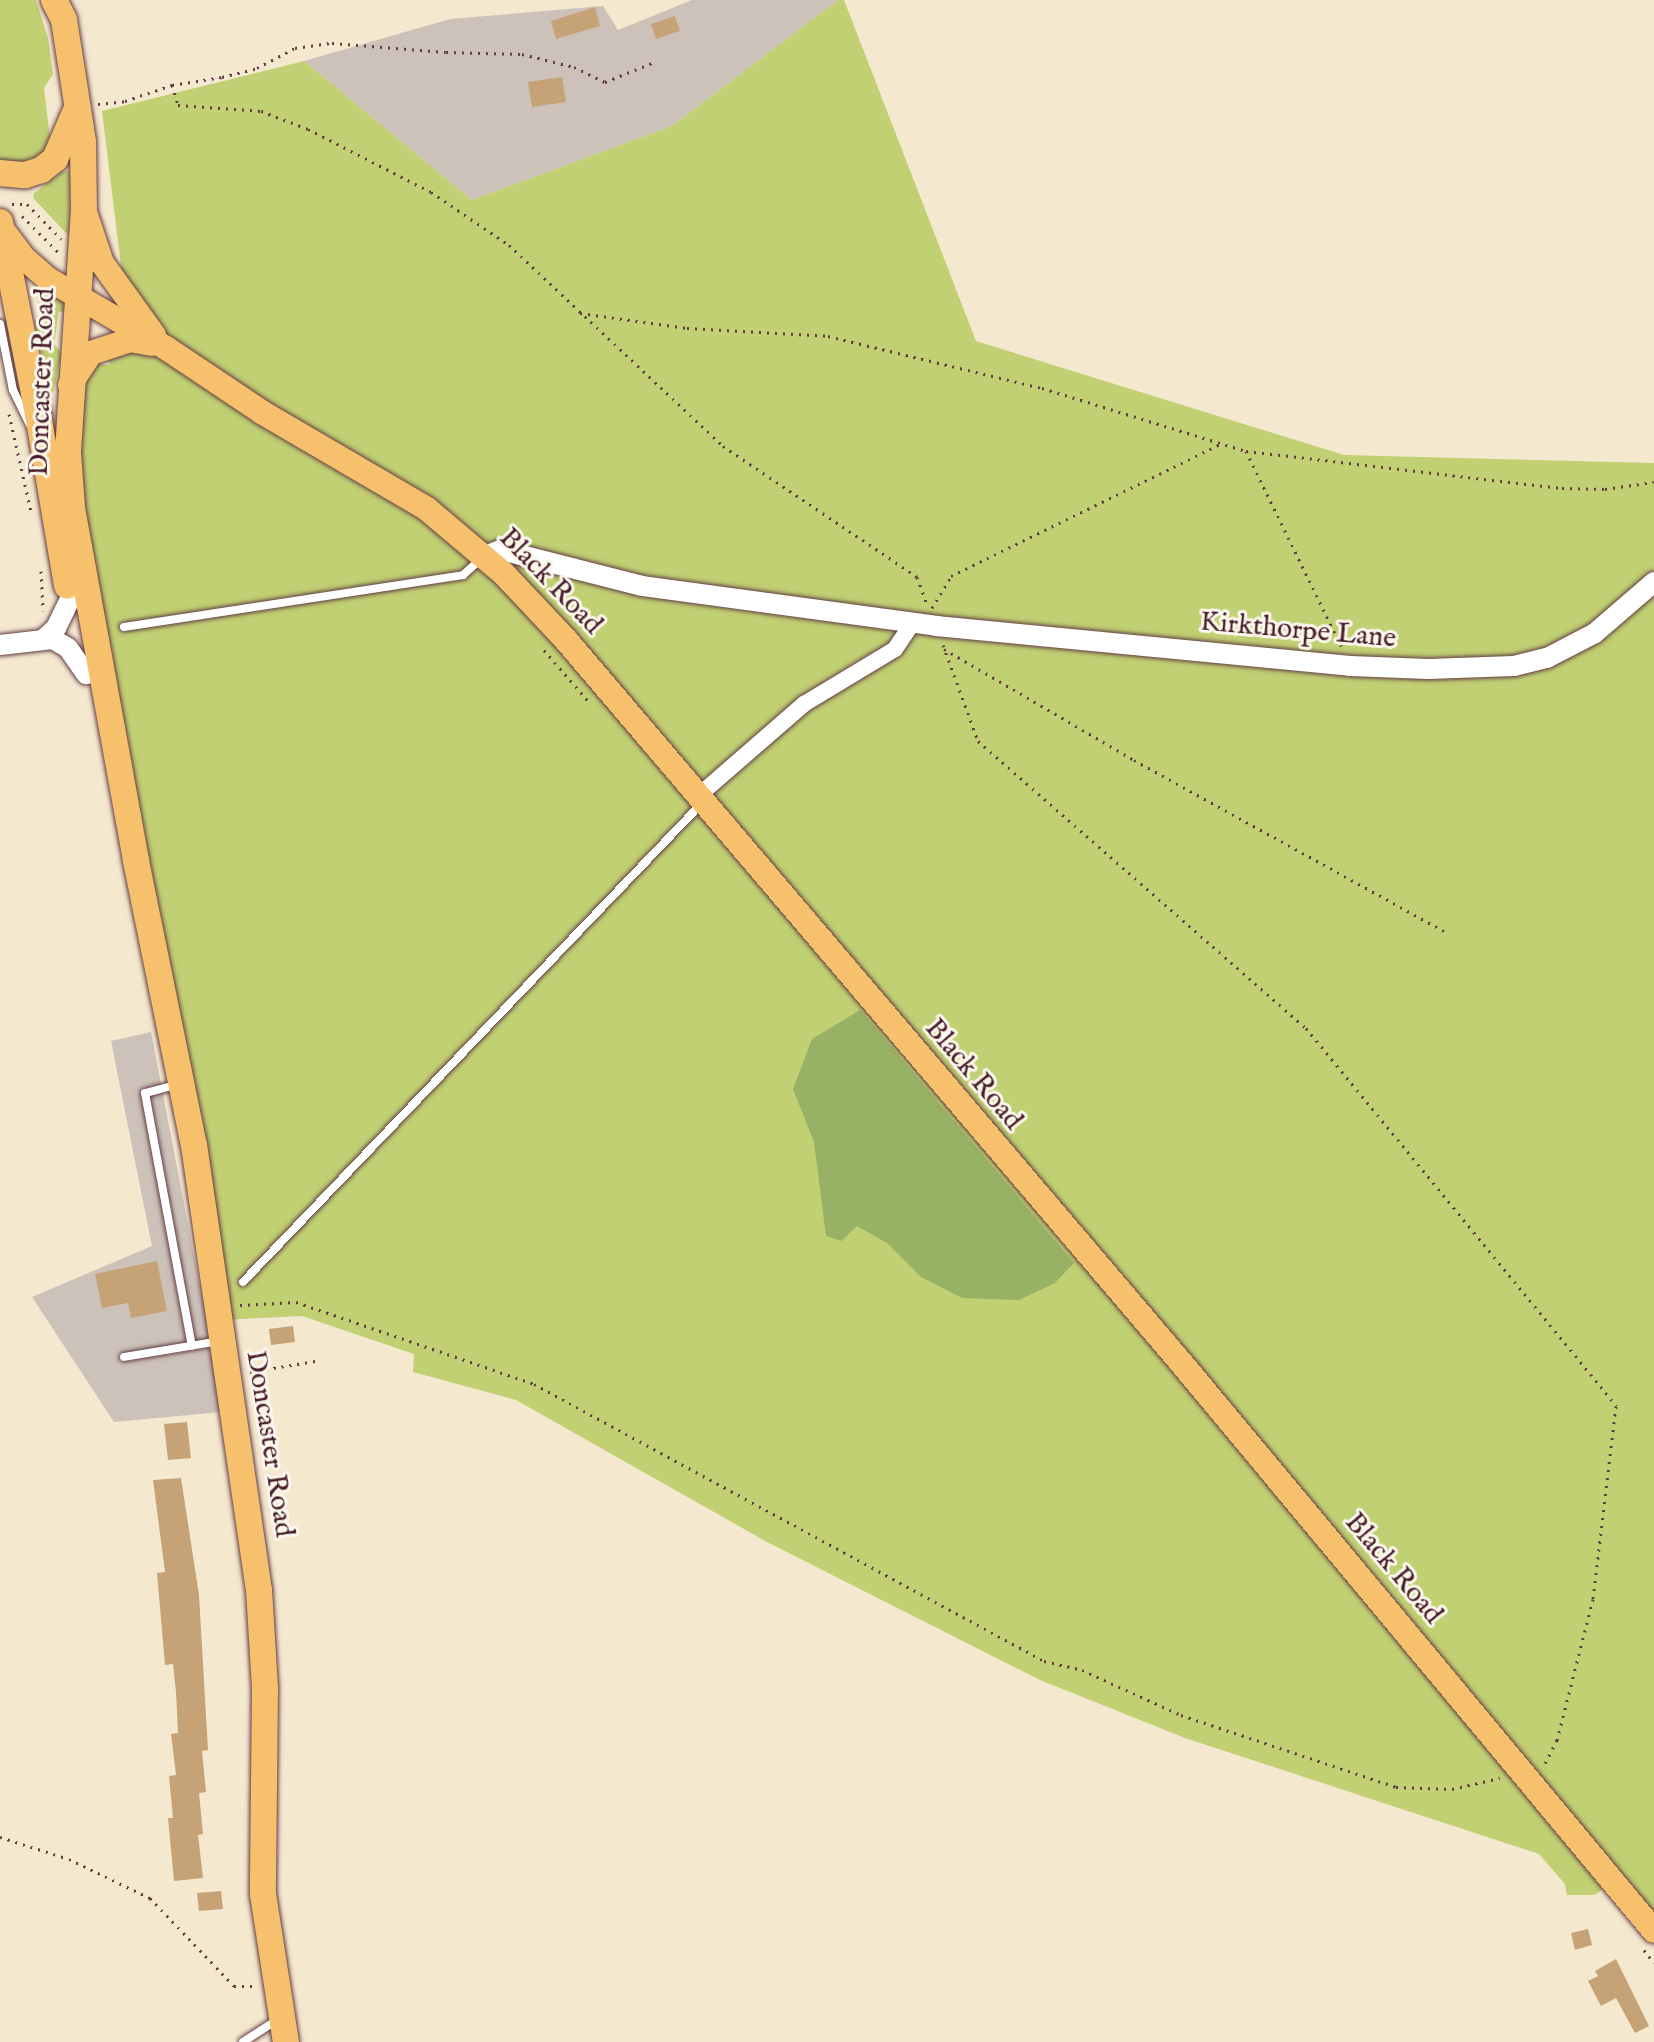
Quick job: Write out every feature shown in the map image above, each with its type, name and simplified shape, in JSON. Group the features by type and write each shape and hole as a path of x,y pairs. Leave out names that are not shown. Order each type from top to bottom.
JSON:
{"highway":[{"name":"Doncaster Road","path":"62,7 86,106 84,210 70,385 68,453 79,602 60,638 86,674 136,861"},
{"path":"0,173 25,175 55,159 86,106"},
{"name":"Doncaster Road","path":"4,219 43,454 79,602 183,1083 259,1590 265,1688 263,1894 276,1987 277,2029"}],"main road":[{"name":"Black Road","path":"84,210 102,263 166,348"},
{"name":"Black Road","path":"4,219 25,259 79,298 166,348 263,413 427,509 485,556 566,640 699,800 1183,1365 1528,1777 1644,1934"},
{"name":"Black Road","path":"70,385 91,353 115,342 141,341 166,348"}],"street":[{"name":"Kirkthorpe Lane","path":"485,556 501,550 642,586 1350,666 1487,668 1547,658 1595,633 1654,582"},
{"path":"699,800 804,704 895,649 926,619"},
{"path":"0,645 60,638"}],"lane":[{"path":"0,324 13,390 43,454"},
{"path":"124,627 463,575 485,556"},
{"path":"243,1282 699,800"},
{"path":"183,1083 145,1093 192,1346"},
{"path":"124,1357 221,1341"},
{"path":"243,2042 277,2029"},
{"path":"266,2042 277,2029"}],"path":[{"path":"86,106 125,101 172,85 257,68 295,48 332,43 522,54 574,67 605,82 652,63"},
{"path":"172,85 178,105 261,111 308,129 431,192 509,245 723,446 917,577 926,619 944,649 978,741 1306,1028 1616,1406 1593,1599 1557,1740 1528,1777 1452,1789 1396,1787 1181,1715 1082,1670 1044,1661 534,1384 296,1302 238,1306"},
{"path":"27,204 81,255 69,264 24,215 4,219 27,204"},
{"path":"580,313 687,328 828,336 1042,388 1246,451 1562,488 1605,489 1654,482"},
{"path":"7,402 33,523"},
{"path":"926,619 951,576 1221,443"},
{"path":"1246,451 1350,666"},
{"path":"40,568 60,638"},
{"path":"944,649 1134,760 1444,931"},
{"path":"545,650 596,710"},
{"path":"226,1375 321,1360"},
{"path":"0,1837 69,1859 150,1898 234,1986 276,1987"},
{"path":"1644,1934 1654,1963"}],"shaded area":[{"path":"692,0 838,0 672,126 472,200 304,61 450,19 603,6 618,30"},
{"path":"151,1032 202,1297 232,1411 114,1422 32,1297 152,1246 111,1041"}],"green space":[{"path":"0,0 36,0 48,38 53,74 44,88 51,147 26,170 0,159"},
{"path":"838,0 844,0 976,341 1344,455 1654,463 1654,1931 1613,1881 1595,1895 1567,1895 1565,1884 1539,1854 1185,1738 1040,1680 767,1542 516,1400 413,1372 414,1354 302,1316 220,1320 72,508 85,379 98,364 109,365 122,274 102,111 304,61 472,200 672,126"},
{"path":"68,171 72,177 69,236 34,199 33,194 62,172"},
{"path":"35,290 71,303 68,314 59,311 54,344 62,353 52,397 34,321 42,314"},
{"path":"860,1010 1074,1263 1055,1283 1019,1300 962,1298 921,1277 887,1243 857,1226 841,1241 826,1236 814,1142 793,1089 812,1039"}],"building":[{"path":"595,7 600,26 556,39 551,21"},
{"path":"675,16 680,31 656,39 651,24"},
{"path":"562,77 566,102 532,107 528,82"},
{"path":"157,1261 167,1311 131,1318 128,1303 102,1308 95,1274"},
{"path":"293,1326 295,1342 271,1345 269,1329"},
{"path":"187,1422 191,1458 168,1460 164,1424"},
{"path":"181,1478 199,1595 208,1750 202,1751 206,1792 199,1793 203,1834 198,1835 203,1878 174,1881 168,1818 173,1818 169,1776 176,1775 171,1734 178,1733 176,1692 173,1664 165,1665 157,1573 165,1572 153,1480"},
{"path":"221,1891 223,1909 199,1911 197,1893"},
{"path":"1588,1929 1592,1945 1575,1950 1571,1933"},
{"path":"1616,1959 1649,2026 1635,2033 1616,1998 1601,2006 1588,1981 1598,1976 1595,1971"}]}
